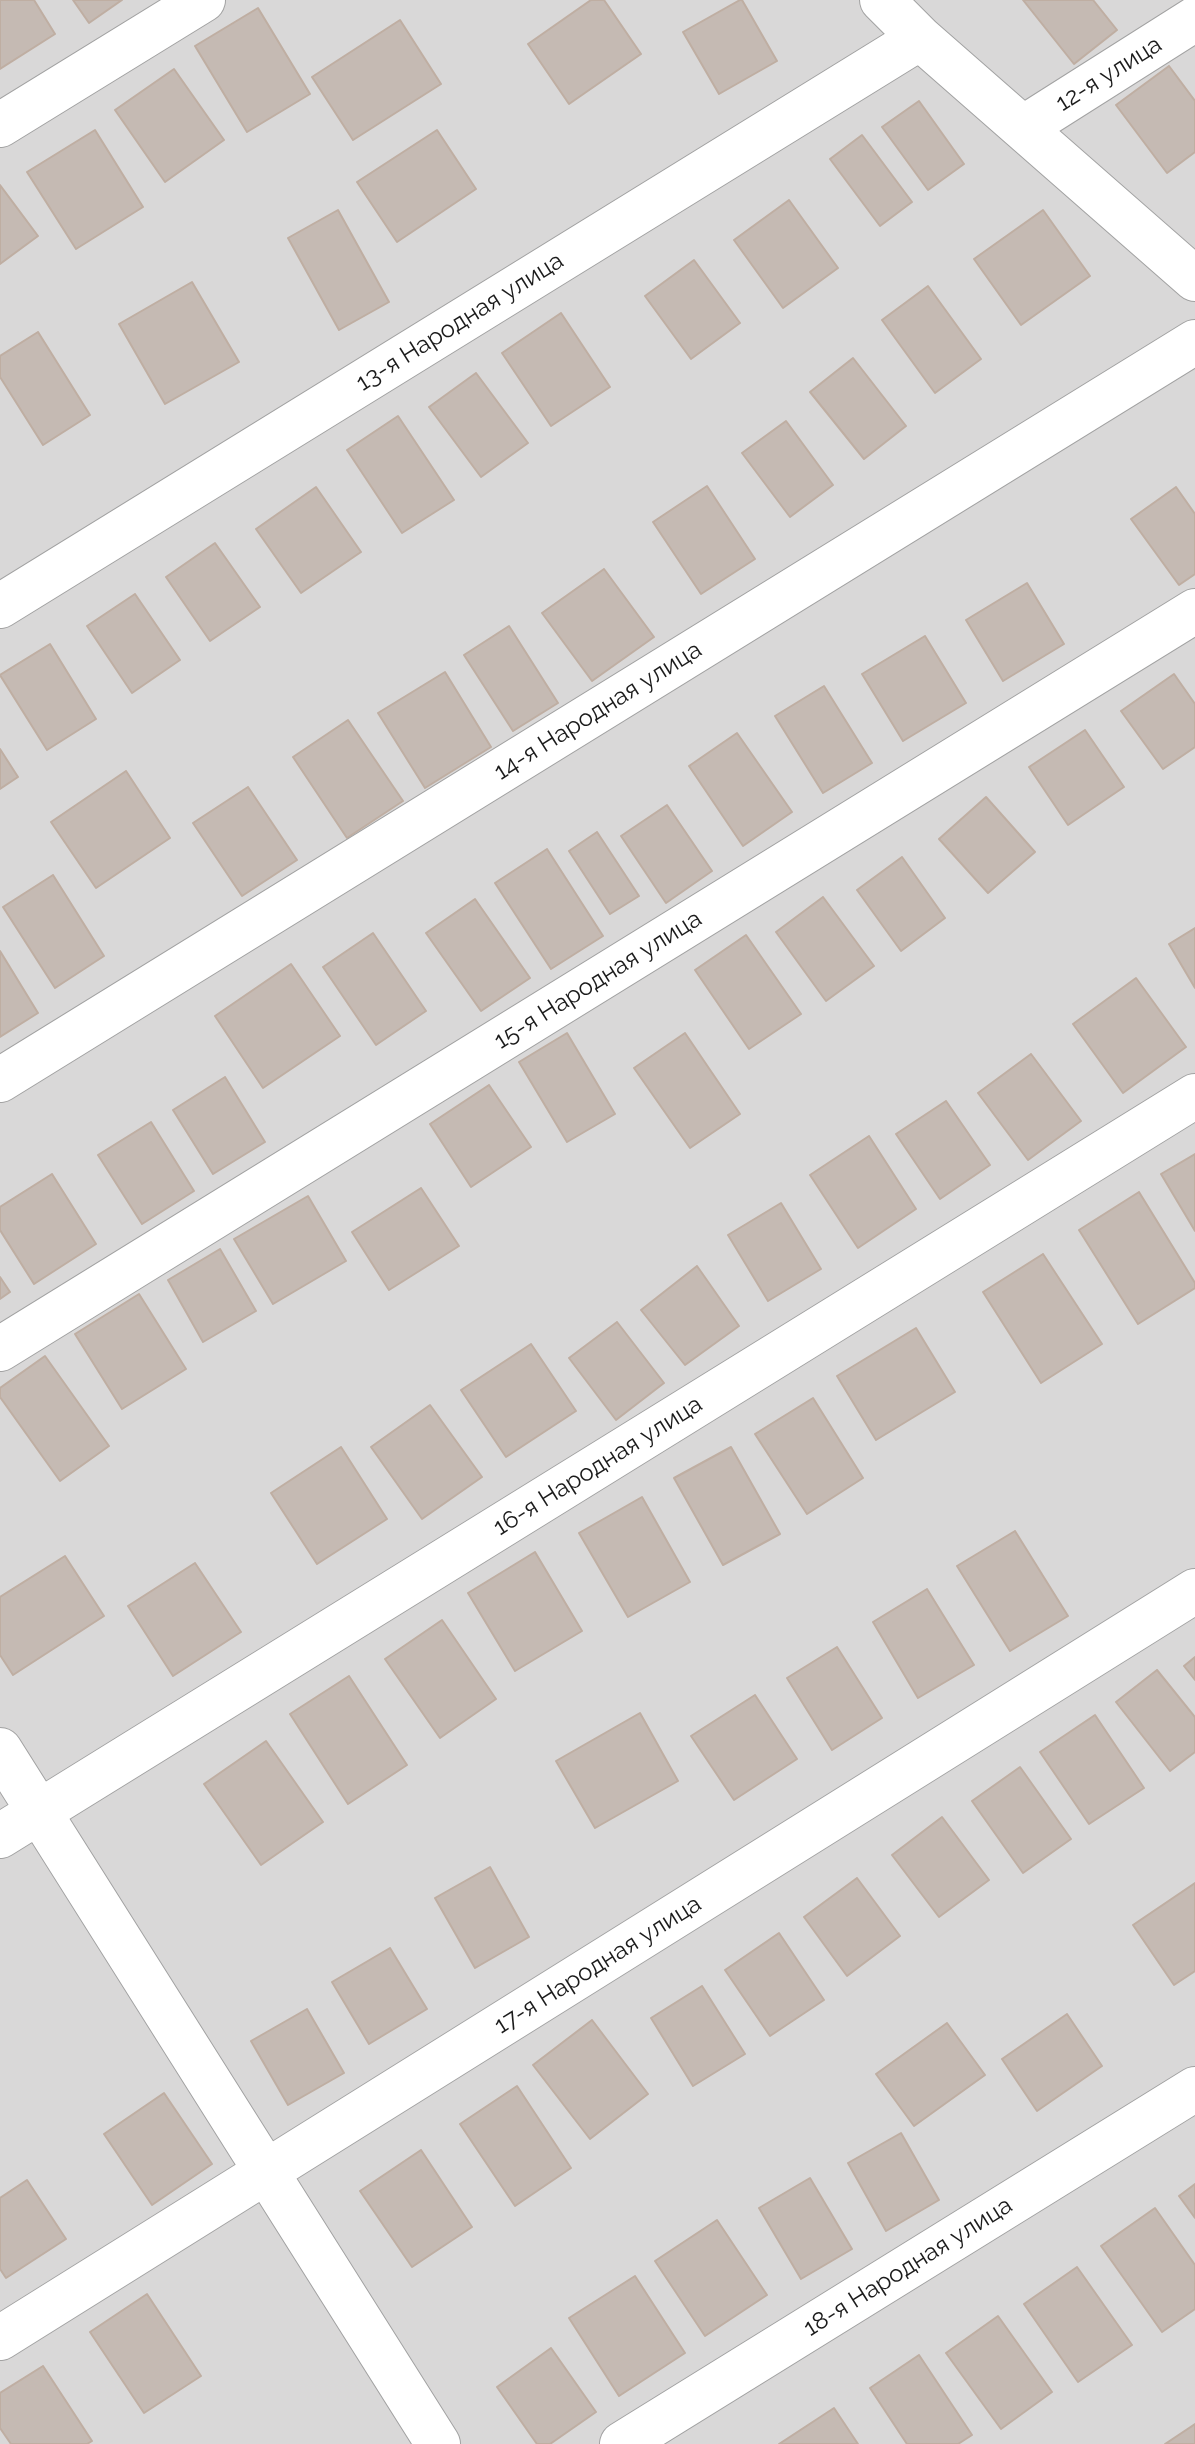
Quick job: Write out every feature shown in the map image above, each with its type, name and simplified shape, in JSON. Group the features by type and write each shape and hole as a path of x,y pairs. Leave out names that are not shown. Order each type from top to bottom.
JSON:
{"street":[{"path":"0,125 203,0"},
{"path":"882,0 920,38 1195,279"},
{"name":"12-я улица","path":"1023,128 1195,19"},
{"name":"13-я Народная улица","path":"0,606 920,38"},
{"name":"14-я Народная улица","path":"0,1080 1195,342"},
{"name":"15-я Народная улица","path":"0,1349 1195,611"},
{"name":"16-я Народная улица","path":"0,1836 1195,1096"},
{"name":"17-я Народная улица","path":"0,2338 1195,1591"},
{"path":"0,1750 438,2444"},
{"name":"18-я Народная улица","path":"622,2444 1195,2089"}],"shaded area":[{"path":"0,0 1195,0 1195,2444 0,2444"}],"building":[{"path":"0,0 34,0 55,34 0,69"},
{"path":"73,0 122,0 89,23"},
{"path":"591,0 604,0 641,54 569,104 528,44"},
{"path":"740,0 777,61 719,94 683,32"},
{"path":"1023,0 1093,0 1117,30 1074,64"},
{"path":"258,8 310,94 247,132 195,46"},
{"path":"400,20 441,84 353,140 312,77"},
{"path":"1169,66 1195,101 1195,152 1167,173 1116,105"},
{"path":"174,69 224,140 165,182 115,110"},
{"path":"919,101 964,164 928,190 882,127"},
{"path":"95,130 143,207 76,249 27,172"},
{"path":"437,130 476,189 397,242 357,182"},
{"path":"862,135 912,202 880,226 830,159"},
{"path":"0,185 38,236 0,264"},
{"path":"789,200 838,268 783,308 734,240"},
{"path":"338,210 389,302 339,330 288,238"},
{"path":"1043,210 1090,276 1021,325 974,259"},
{"path":"694,260 740,323 691,359 645,296"},
{"path":"192,282 239,362 165,404 119,324"},
{"path":"928,286 981,359 935,393 882,320"},
{"path":"561,313 610,387 551,426 502,353"},
{"path":"38,332 90,415 43,445 0,377 0,356"},
{"path":"853,358 906,426 864,459 810,392"},
{"path":"476,373 528,443 481,477 429,407"},
{"path":"398,416 454,500 402,533 347,450"},
{"path":"786,421 833,485 790,517 742,453"},
{"path":"707,486 755,559 701,594 653,522"},
{"path":"316,487 361,552 301,593 256,529"},
{"path":"1176,487 1195,514 1195,574 1179,585 1131,519"},
{"path":"215,543 260,607 210,641 166,577"},
{"path":"604,569 654,637 592,681 542,613"},
{"path":"1027,583 1064,644 1003,681 966,620"},
{"path":"135,594 180,660 132,693 87,626"},
{"path":"509,626 558,703 513,731 464,655"},
{"path":"925,636 966,703 903,741 862,674"},
{"path":"50,644 96,719 47,750 0,675"},
{"path":"445,672 491,747 425,788 378,713"},
{"path":"1174,674 1195,704 1195,747 1163,769 1121,711"},
{"path":"824,686 872,763 823,793 775,716"},
{"path":"348,720 403,801 347,838 293,757"},
{"path":"1085,730 1124,787 1068,825 1029,767"},
{"path":"737,733 792,812 743,846 689,766"},
{"path":"0,749 18,777 0,789"},
{"path":"126,771 170,838 96,888 51,822"},
{"path":"248,787 297,860 242,896 193,823"},
{"path":"986,797 1035,852 988,893 939,839"},
{"path":"667,805 712,871 666,903 621,836"},
{"path":"597,832 639,896 610,914 569,851"},
{"path":"547,849 603,936 551,969 495,883"},
{"path":"902,857 945,918 901,951 857,890"},
{"path":"53,875 104,956 55,988 3,907"},
{"path":"823,897 874,966 826,1001 776,932"},
{"path":"475,899 530,978 481,1011 426,933"},
{"path":"1195,928 1195,988 1169,944"},
{"path":"373,933 426,1011 376,1045 323,967"},
{"path":"746,935 801,1014 749,1049 695,970"},
{"path":"0,951 38,1013 0,1037"},
{"path":"291,964 340,1036 263,1088 215,1016"},
{"path":"1136,978 1186,1047 1123,1093 1073,1024"},
{"path":"567,1033 615,1114 567,1142 519,1062"},
{"path":"685,1033 740,1114 690,1148 634,1068"},
{"path":"1031,1054 1081,1121 1028,1160 978,1093"},
{"path":"225,1077 265,1142 213,1174 173,1110"},
{"path":"489,1085 531,1147 471,1187 430,1124"},
{"path":"946,1101 990,1165 940,1199 896,1134"},
{"path":"151,1122 194,1191 142,1224 98,1155"},
{"path":"869,1136 916,1209 858,1248 810,1175"},
{"path":"1195,1154 1195,1231 1161,1174"},
{"path":"52,1174 96,1244 34,1284 0,1230 0,1207"},
{"path":"421,1188 459,1246 389,1290 352,1232"},
{"path":"1139,1192 1195,1283 1195,1288 1138,1324 1079,1230"},
{"path":"308,1196 346,1261 273,1304 234,1239"},
{"path":"781,1203 821,1269 768,1301 728,1235"},
{"path":"220,1249 256,1311 203,1342 168,1280"},
{"path":"1043,1254 1102,1344 1041,1383 983,1292"},
{"path":"697,1266 739,1326 685,1365 641,1310"},
{"path":"0,1277 10,1292 0,1299"},
{"path":"139,1294 186,1369 122,1409 75,1334"},
{"path":"617,1322 664,1383 616,1420 569,1358"},
{"path":"916,1328 955,1392 876,1440 837,1376"},
{"path":"531,1344 576,1411 506,1457 461,1390"},
{"path":"45,1356 109,1446 60,1481 0,1397 0,1388"},
{"path":"813,1398 863,1478 807,1514 755,1434"},
{"path":"430,1405 482,1477 422,1519 371,1447"},
{"path":"341,1447 387,1519 317,1564 271,1493"},
{"path":"731,1447 780,1534 723,1565 674,1478"},
{"path":"642,1497 690,1582 628,1617 579,1533"},
{"path":"1015,1531 1068,1616 1010,1651 957,1566"},
{"path":"535,1552 582,1631 515,1671 468,1593"},
{"path":"65,1556 104,1616 13,1675 0,1655 0,1597"},
{"path":"195,1563 241,1632 173,1676 128,1606"},
{"path":"927,1589 974,1665 918,1698 873,1622"},
{"path":"442,1620 496,1699 440,1738 385,1659"},
{"path":"837,1647 882,1718 832,1750 787,1678"},
{"path":"1195,1657 1195,1680 1184,1666"},
{"path":"1157,1670 1195,1717 1195,1752 1170,1771 1116,1702"},
{"path":"349,1676 407,1765 348,1804 290,1714"},
{"path":"755,1695 797,1759 734,1800 691,1736"},
{"path":"640,1713 678,1781 595,1828 556,1761"},
{"path":"1095,1715 1144,1788 1089,1824 1040,1752"},
{"path":"266,1741 323,1822 261,1865 204,1784"},
{"path":"1020,1767 1071,1839 1023,1873 972,1801"},
{"path":"942,1817 989,1880 939,1917 892,1855"},
{"path":"490,1867 529,1937 475,1968 435,1898"},
{"path":"857,1878 900,1936 847,1976 804,1917"},
{"path":"1195,1883 1195,1971 1174,1985 1133,1925"},
{"path":"779,1933 824,2000 770,2036 725,1970"},
{"path":"390,1948 427,2009 369,2044 332,1982"},
{"path":"702,1986 745,2054 693,2086 651,2018"},
{"path":"307,2009 344,2073 288,2105 251,2041"},
{"path":"1067,2014 1102,2066 1037,2111 1002,2059"},
{"path":"592,2020 648,2094 590,2139 533,2065"},
{"path":"947,2023 985,2075 914,2126 876,2074"},
{"path":"517,2086 571,2168 515,2206 460,2124"},
{"path":"164,2093 212,2164 152,2205 104,2134"},
{"path":"901,2133 939,2200 886,2231 848,2163"},
{"path":"421,2150 472,2227 412,2267 360,2191"},
{"path":"810,2178 852,2249 801,2279 759,2208"},
{"path":"27,2180 66,2239 6,2278 0,2269 0,2198"},
{"path":"1195,2184 1195,2218 1179,2196"},
{"path":"1155,2208 1195,2265 1195,2309 1162,2332 1101,2246"},
{"path":"717,2220 767,2295 705,2336 655,2261"},
{"path":"1077,2267 1132,2345 1078,2382 1024,2304"},
{"path":"635,2276 685,2353 619,2396 569,2318"},
{"path":"147,2294 201,2376 144,2413 90,2332"},
{"path":"998,2316 1052,2392 1001,2429 946,2353"},
{"path":"551,2348 596,2412 550,2444 537,2444 497,2387"},
{"path":"919,2355 972,2435 958,2444 907,2444 870,2388"},
{"path":"43,2366 92,2441 87,2444 11,2444 0,2428 0,2393"},
{"path":"834,2408 858,2444 779,2444"},
{"path":"1195,2424 1195,2444 1165,2444"}]}
